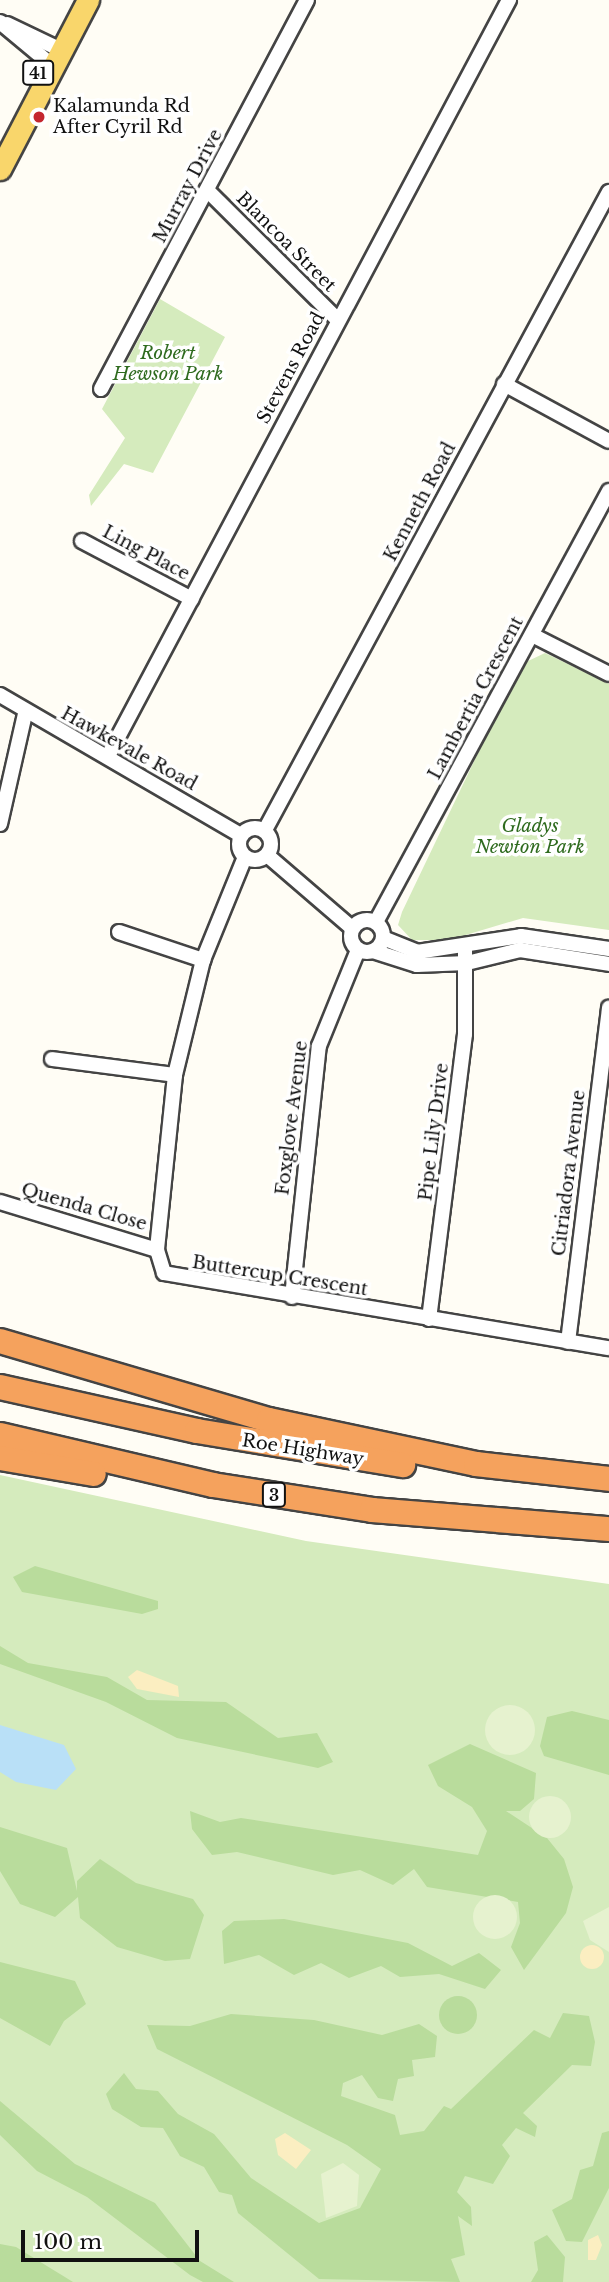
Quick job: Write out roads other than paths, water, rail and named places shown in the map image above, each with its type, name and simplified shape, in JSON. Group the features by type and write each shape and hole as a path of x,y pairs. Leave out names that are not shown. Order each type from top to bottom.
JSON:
{"highway":[{"path":"0,1341 307,1429 476,1464 609,1479"},
{"name":"Roe Highway","path":"0,1387 278,1447 609,1489"},
{"name":"3","path":"0,1436 213,1485 372,1510 609,1529"},
{"path":"0,1458 181,1489 372,1510"}],"main road":[{"name":"41","path":"0,169 53,56 75,0"},
{"name":"41","path":"0,145 88,0"}],"street":[{"name":"Murray Drive","path":"102,389 307,0"},
{"name":"Stevens Road","path":"108,756 509,0"},
{"path":"0,21 53,56"},
{"name":"Blancoa Street","path":"208,191 338,320"},
{"name":"Kenneth Road","path":"265,830 609,192"},
{"path":"504,384 609,441"},
{"name":"Lambertia Crescent","path":"376,922 609,491"},
{"name":"Ling Place","path":"82,541 192,599"},
{"path":"532,635 609,674"},
{"name":"Hawkevale Road","path":"0,695 25,714 108,756 241,835"},
{"path":"0,824 25,714"},
{"path":"157,1250 176,1075 203,961 245,857 241,835 252,828 265,830 272,842 267,855"},
{"path":"245,857 267,855 352,928 366,950 416,965 520,950 609,964"},
{"path":"352,928 363,920 376,922 383,938 417,952 466,956 521,936 609,949"},
{"path":"118,932 203,961"},
{"path":"366,950 383,938"},
{"name":"Foxglove Avenue","path":"292,1297 319,1046 366,950"},
{"name":"Pipe Lily Drive","path":"429,1319 465,1034 466,956"},
{"name":"Citriadora Avenue","path":"568,1342 609,1008"},
{"path":"52,1059 176,1075"},
{"name":"Quenda Close","path":"0,1202 157,1250"},
{"name":"Buttercup Crescent","path":"157,1250 159,1266 174,1279 609,1348"}],"water":[{"path":"0,1725 64,1745 76,1769 56,1790 16,1782 0,1772"}],"place":[{"name":"Kalamunda Rd After Cyril Rd","path":"39,117"}],"park label":[{"name":"Robert Hewson Park","path":"168,364"},
{"name":"Gladys Newton Park","path":"530,837"}]}
